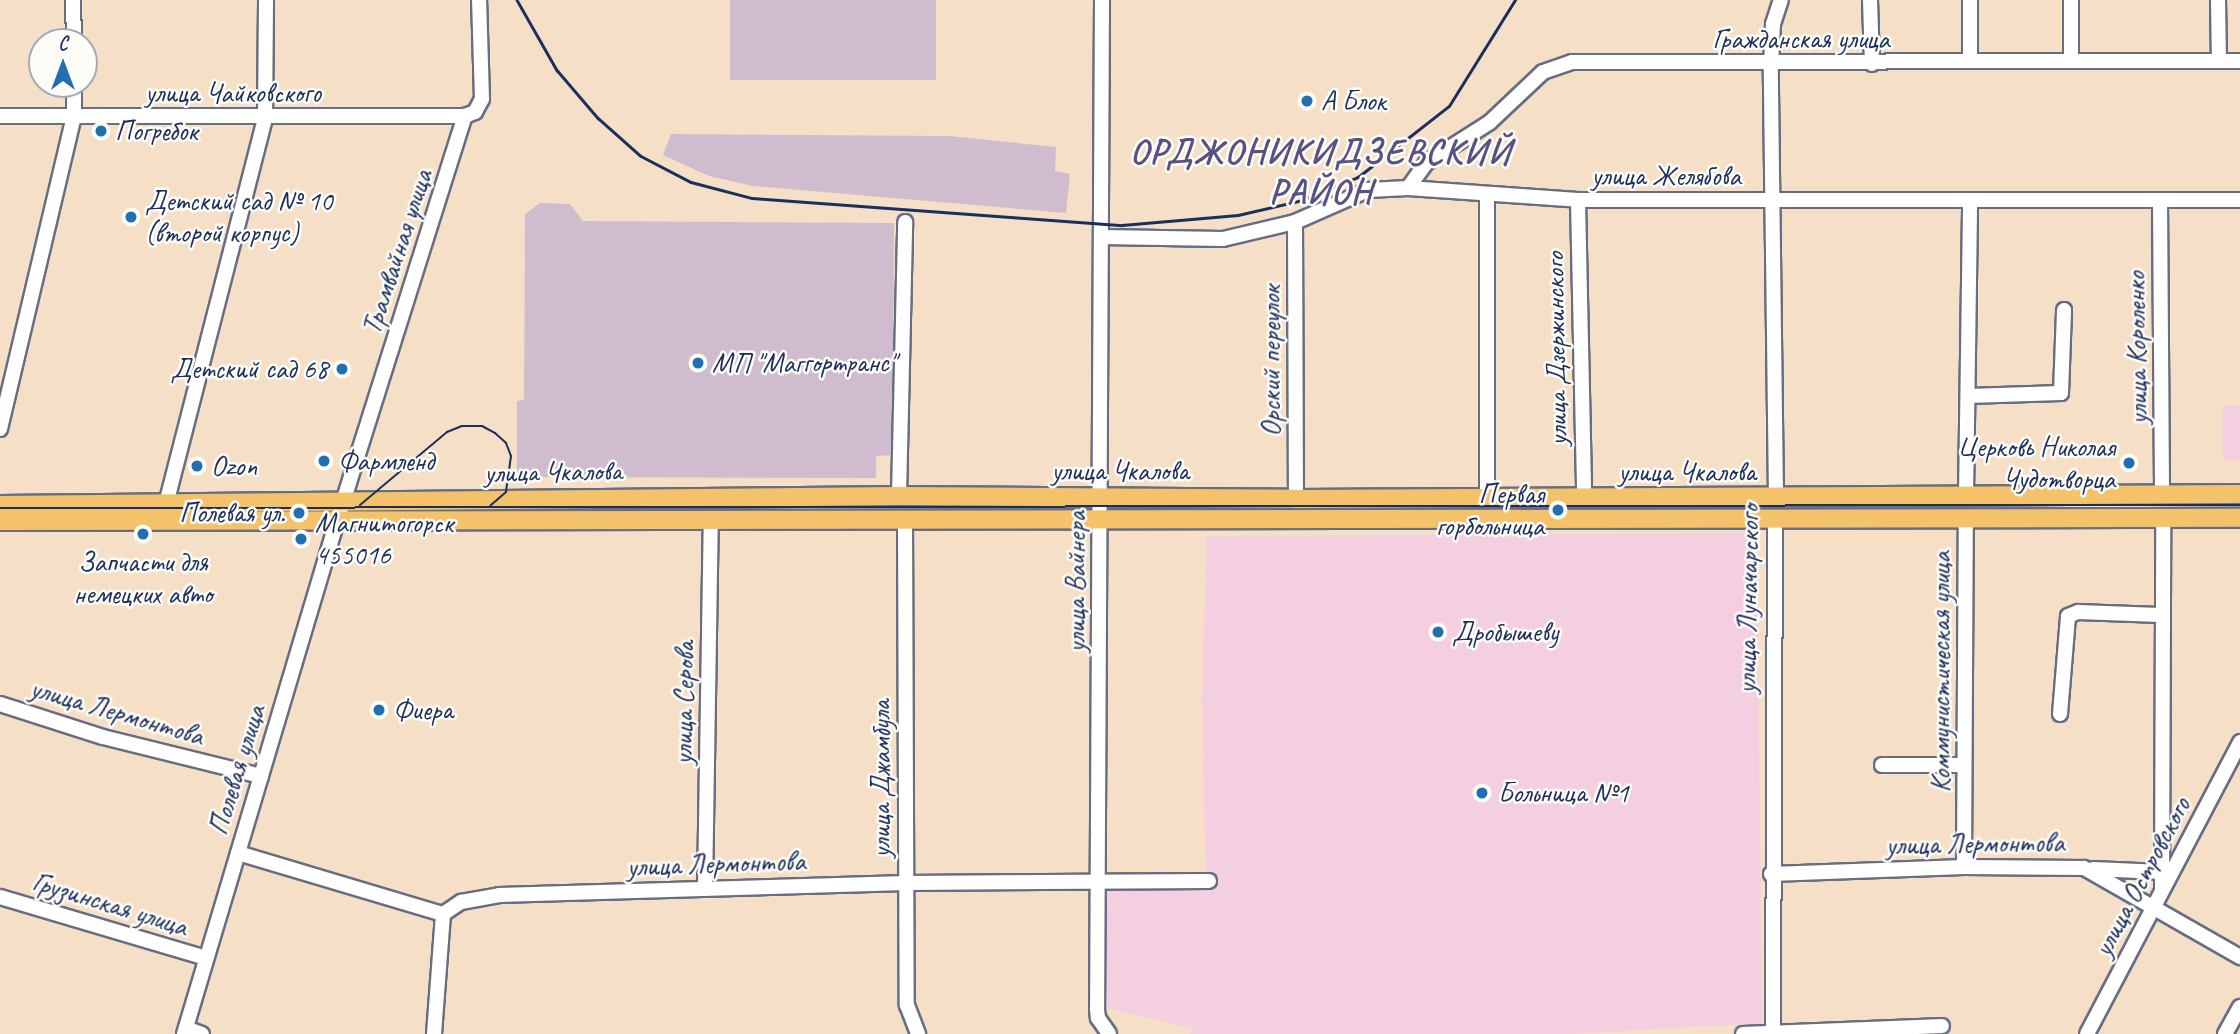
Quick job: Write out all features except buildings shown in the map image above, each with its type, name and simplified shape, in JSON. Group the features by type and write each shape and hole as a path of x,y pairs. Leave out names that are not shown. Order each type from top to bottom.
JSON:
{"main road":[{"name":"улица Чкалова","path":"0,505 899,496 1296,499 2240,494"},
{"name":"улица Луначарского","path":"1775,521 1776,498"},
{"name":"улица Чкалова","path":"0,520 711,519 1101,522 2240,518"}],"street":[{"path":"73,0 74,28"},
{"path":"166,504 265,118 266,0"},
{"name":"Трамвайная улица","path":"337,521 465,116 475,112 482,99 479,0"},
{"name":"улица Вайнера","path":"1102,0 1098,1018 1110,1034"},
{"name":"улица Луначарского","path":"1776,498 1771,65 1773,24 1781,0"},
{"path":"1870,0 1872,64"},
{"path":"1970,0 1970,60"},
{"path":"2071,0 2071,60"},
{"path":"2218,0 2219,61"},
{"name":"Гражданская улица","path":"1408,188 1426,163 1490,122 1543,72 1556,66 1595,62 1771,65 1970,60 2240,61"},
{"path":"0,429 74,117 74,98"},
{"name":"улица Чайковского","path":"0,116 465,116"},
{"name":"улица Желябова","path":"1101,237 1223,239 1295,222 1368,190 1408,188 1487,196 1578,200 2240,200"},
{"path":"1487,196 1487,498"},
{"name":"улица Дзержинского","path":"1578,200 1584,497"},
{"path":"1966,496 1970,201"},
{"name":"улица Короленко","path":"2160,201 2162,495"},
{"path":"899,496 905,222"},
{"name":"Орский переулок","path":"1295,222 1296,499"},
{"path":"1968,397 2061,393 2064,310"},
{"path":"2162,890 2160,615 2163,517"},
{"name":"улица Серова","path":"705,888 711,519"},
{"name":"Коммунистическая улица","path":"1964,867 1966,519"},
{"name":"улица Джамбула","path":"905,520 907,1009 918,1034"},
{"name":"Полевая улица","path":"185,1031 337,521"},
{"name":"улица Луначарского","path":"1773,1033 1771,874 1775,521"},
{"path":"2060,714 2068,616 2078,612 2160,615"},
{"name":"улица Лермонтова","path":"0,704 103,737 261,776"},
{"name":"улица Островского","path":"2087,1034 2240,742"},
{"path":"1882,765 1964,765"},
{"path":"237,853 443,914 434,1034"},
{"name":"улица Лермонтова","path":"1771,874 1964,867 2084,868 2240,957"},
{"path":"2084,868 2162,873"},
{"name":"улица Лермонтова","path":"443,914 461,902 499,895 906,883 1209,881"},
{"name":"Грузинская улица","path":"0,897 206,958"},
{"path":"2225,1034 2240,1007"},
{"path":"1744,1034 1942,1026"},
{"path":"185,1031 202,1034"}],"shaded area":[{"path":"730,0 936,0 936,80 730,80"},
{"path":"671,134 949,136 1056,147 1055,171 1070,174 1066,213 753,186 709,176 663,155"},
{"path":"540,203 570,204 583,221 894,223 893,455 876,456 876,478 517,477 517,401 524,400 525,214"},
{"path":"2223,405 2240,405 2240,460 2223,460"},
{"name":"Больница №1","path":"1757,533 1762,1023 1569,1034 1190,1034 1192,1028 1106,1008 1105,889 1206,887 1202,698 1207,536"}],"tram line":[{"path":"360,505 447,432 462,426 482,426 506,443 511,456 506,492 490,506"},
{"path":"0,508 2240,505"}],"railway":[{"path":"517,0 557,70 598,118 641,156 691,182 752,198 1122,225 1238,215 1303,200 1358,177 1449,106 1515,0"}],"place":[{"name":"А Блок","path":"1307,101"},
{"name":"Погребок","path":"101,131"},
{"name":"Детский сад № 10 (второй корпус)","path":"131,217"},
{"name":"МП \"Маггортранс\"","path":"698,363"},
{"name":"Детский сад 68","path":"342,369"},
{"name":"Фармленд","path":"324,461"},
{"name":"Церковь Николая Чудотворца","path":"2129,463"},
{"name":"Ozon","path":"197,466"},
{"name":"Первая горбольница","path":"1558,510"},
{"name":"Полевая ул.","path":"299,513"},
{"name":"Запчасти для немецких авто","path":"143,534"},
{"name":"Магнитогорск 455016","path":"301,539"},
{"name":"Дробышеву","path":"1438,632"},
{"name":"Фиера","path":"379,710"},
{"name":"Больница №1","path":"1482,793"}],"district":[{"name":"ОРДЖОНИКИДЗЕВСКИЙ РАЙОН","path":"1321,172"}]}
